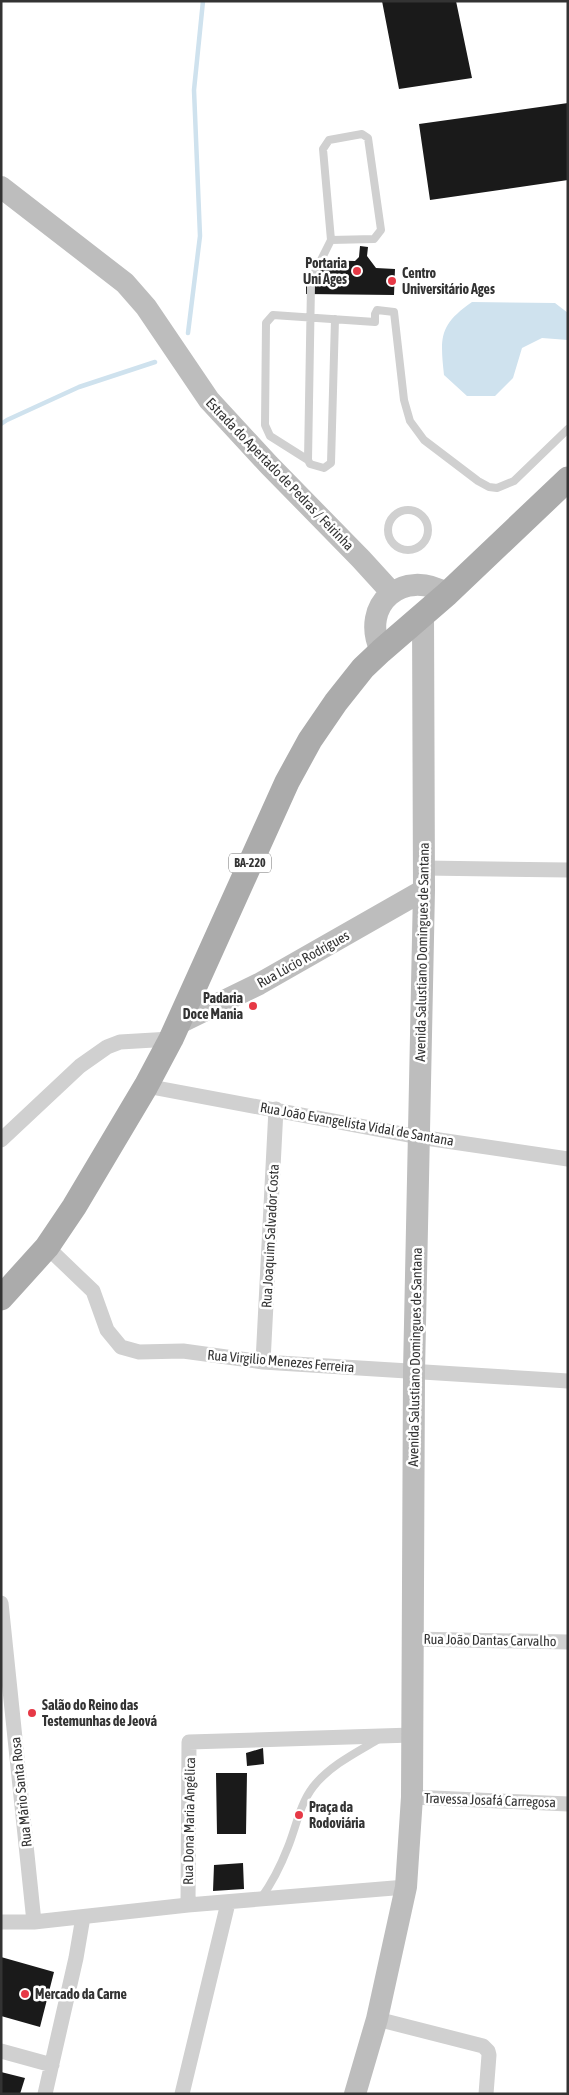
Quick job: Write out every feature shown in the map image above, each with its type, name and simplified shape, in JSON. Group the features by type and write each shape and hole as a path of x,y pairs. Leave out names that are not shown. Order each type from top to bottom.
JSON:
{"main road":[{"name":"BA-220","path":"1,1298 47,1247 74,1208 146,1086 175,1031 287,782 310,740 336,702 363,668 447,594 568,479"}],"street":[{"name":"Estrada do Apertado de Pedras / Feirinha","path":"1,187 125,283 146,307 209,400 392,593"},
{"path":"381,651 375,633 376,615 380,606 392,593 401,586 415,584 432,586 447,594"},
{"name":"Avenida Salustiano Domingues de Santana","path":"354,2094 377,2019 406,1887 412,1797 414,1372 424,890 423,614"},
{"path":"424,868 568,870"},
{"name":"Rua Lúcio Rodrigues","path":"175,1031 424,890"},
{"path":"1,1140 80,1066 107,1047 120,1042 175,1031"},
{"name":"Rua João Evangelista Vidal de Santana","path":"146,1086 419,1137 568,1159"},
{"name":"Rua Joaquim Salvador Costa","path":"263,1362 276,1109"},
{"name":"Rua Virgilio Menezes Ferreira","path":"47,1247 93,1291 107,1330 121,1347 139,1352 183,1351 263,1362 568,1381"},
{"name":"Rua Mário Santa Rosa","path":"1,1603 34,1922"},
{"name":"Rua João Dantas Carvalho","path":"412,1639 568,1642"},
{"name":"Rua Dona Maria Angélica","path":"406,1887 228,1903 188,1904 189,1742 412,1735"},
{"name":"Travessa Josafá Carregosa","path":"412,1797 568,1804"},
{"path":"182,2094 228,1903"},
{"path":"1,1922 34,1922 188,1904"},
{"path":"44,2094 76,1958 83,1917"},
{"path":"377,2019 480,2044 487,2049 489,2055 486,2094"},
{"path":"1,2051 52,2065"}],"lane":[{"path":"308,460 311,281 331,240 324,146 329,140 362,134 368,138 381,230 374,239 331,240"},
{"path":"335,319 331,462 324,468 310,464 308,460 270,436 265,424 266,323 273,315 310,318 335,319 375,322 377,310 394,312 404,400 410,421 424,440 478,481 489,487 497,488 514,481 568,429"},
{"path":"409,510 420,514 428,528 428,534 423,544 413,550 396,546 388,532 394,516 409,510"},
{"path":"260,1900 278,1870 296,1821 313,1787 337,1765 385,1736"}],"water":[{"path":"472,302 555,303 568,313 568,340 542,338 522,348 513,378 495,396 467,396 444,375 442,341 444,333 453,318"}],"building":[{"path":"382,1 456,1 472,78 399,89"},
{"path":"568,103 568,180 430,200 419,124"},
{"name":"Portaria Uni Ages","path":"360,246 368,247 367,256 376,268 395,269 394,295 306,294 306,273 320,273 320,260 355,261 359,257"},
{"path":"263,1748 264,1764 247,1766 246,1753"},
{"path":"216,1773 247,1773 246,1834 217,1834"},
{"path":"243,1863 244,1889 213,1891 214,1865"},
{"name":"Mercado da Carne","path":"1,1957 54,1972 40,2027 1,2016"},
{"path":"1,2072 25,2078 20,2094 1,2094"}],"waterway":[{"path":"188,333 200,236 194,90 203,1"},
{"path":"1,424 79,387 155,362"}],"place":[{"name":"Portaria Uni Ages","path":"357,271"},
{"name":"Centro Universitário Ages","path":"392,281"},
{"name":"Padaria Doce Mania","path":"253,1006"},
{"name":"Salão do Reino das Testemunhas de Jeová","path":"32,1713"},
{"name":"Praça da Rodoviária","path":"299,1815"},
{"name":"Mercado da Carne","path":"25,1994"}]}
